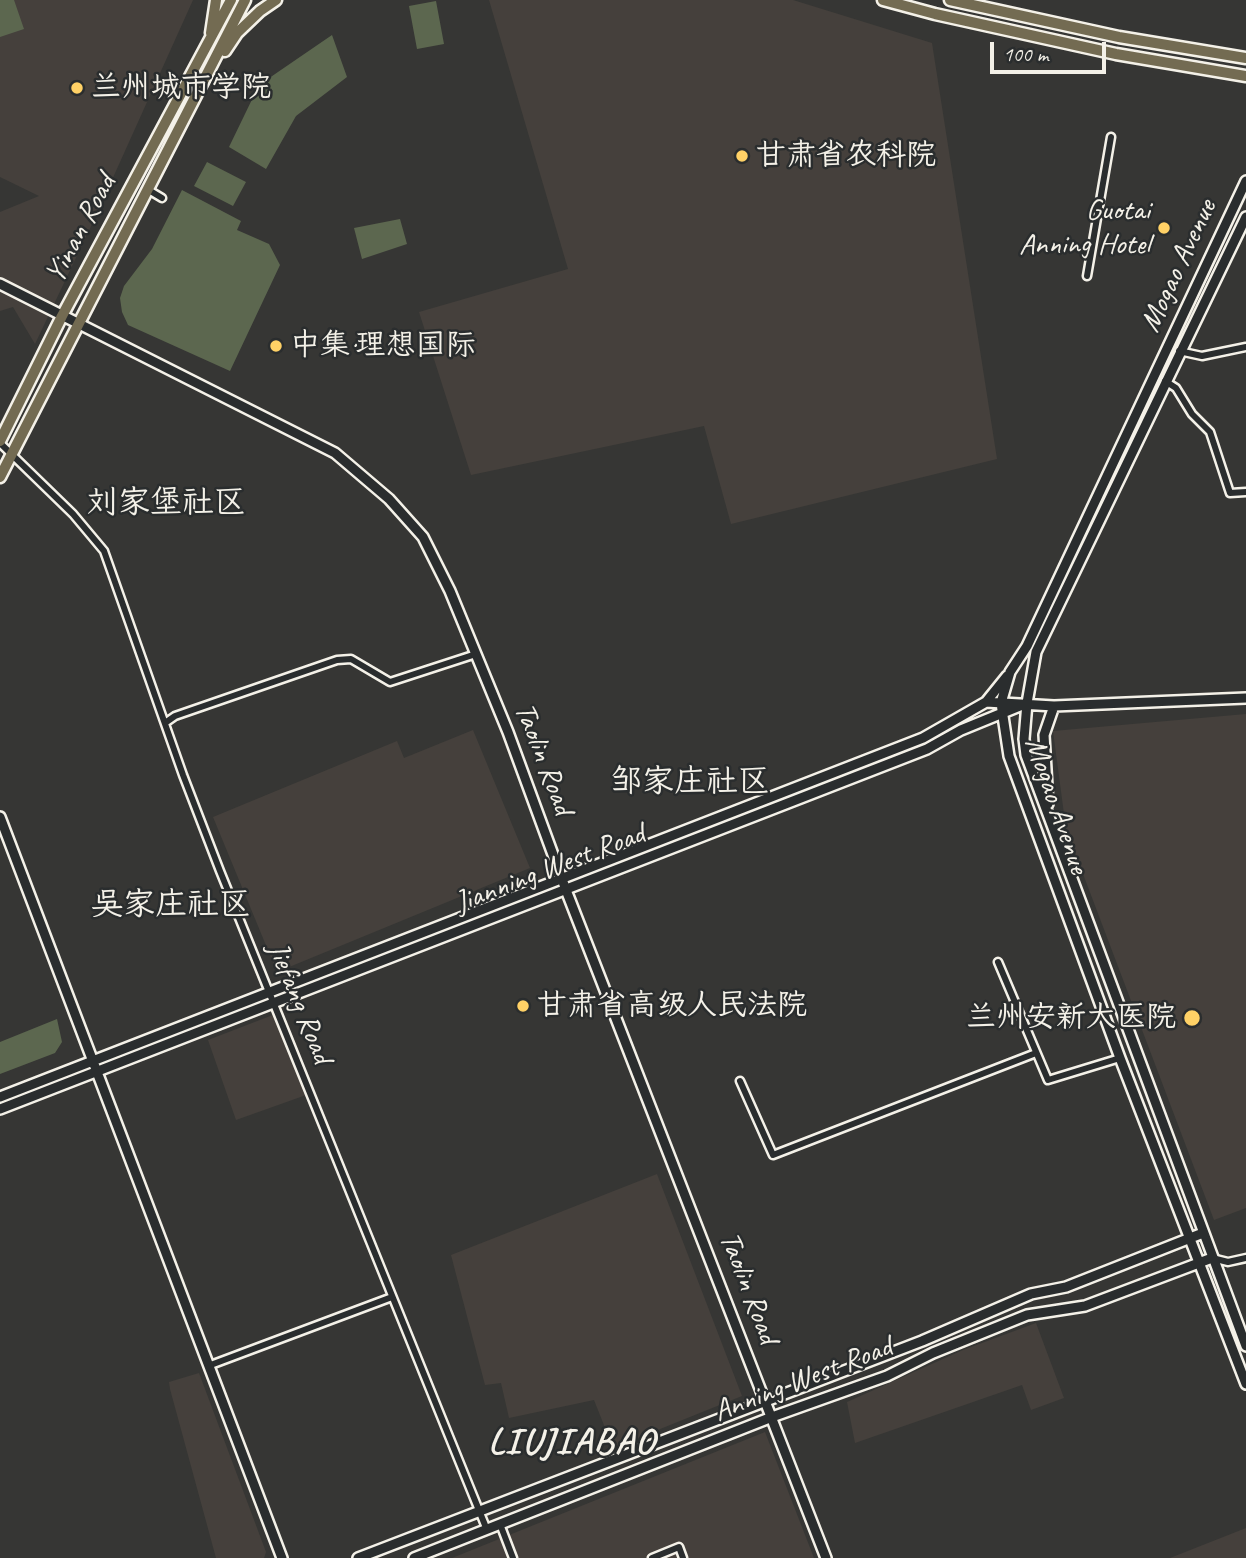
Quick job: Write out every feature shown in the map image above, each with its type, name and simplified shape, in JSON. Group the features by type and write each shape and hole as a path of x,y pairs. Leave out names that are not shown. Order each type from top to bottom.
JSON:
{"main road":[{"path":"209,44 216,0"},
{"name":"Yinan Road","path":"0,442 62,316 231,0"},
{"path":"204,80 245,0"},
{"path":"204,80 237,33 276,0"},
{"path":"883,0 1116,54 1246,76"},
{"path":"950,0 1119,37 1246,58"},
{"name":"Yinan Road","path":"0,477 204,80"},
{"name":"Mogao Avenue","path":"1246,181 1027,646 1010,672 1002,708 1009,756 1120,1058 1246,1384"},
{"name":"Mogao Avenue","path":"1246,216 1036,652 1024,739 1026,755 1246,1346"},
{"name":"Taolin Road","path":"0,284 335,453 389,499 423,537 450,591 508,732 566,890 826,1558"},
{"name":"Jianning West Road","path":"0,1109 95,1067 923,738 986,702 1010,672"},
{"path":"986,702 1002,708 1027,703 1054,706 1246,698"},
{"path":"1048,813 1044,735 1054,706"},
{"name":"Jianning West Road","path":"272,998 566,890 927,750 1002,708"},
{"path":"0,817 282,1558"},
{"name":"Jianning West Road","path":"0,1097 95,1067"},
{"name":"Anning West Road","path":"358,1558 922,1341 1031,1294 1066,1287 1203,1233"},
{"name":"Anning West Road","path":"414,1558 772,1417 887,1376 933,1353 1027,1315 1085,1306 1212,1258"}],"street":[{"path":"1087,276 1111,137"},
{"path":"147,189 162,198"},
{"path":"1179,351 1202,356 1246,347"},
{"path":"1166,381 1176,388 1192,414 1210,432 1230,494 1246,492"},
{"name":"Jiefang Road","path":"0,442 73,514 104,551 220,871 487,1530"},
{"path":"165,723 175,716 337,660 351,659 390,682 476,654"},
{"path":"998,962 1048,1080 1120,1058"},
{"path":"740,1081 773,1155 1036,1053"},
{"path":"1212,1258 1228,1262 1246,1258"},
{"path":"208,1366 392,1297"},
{"path":"500,1524 513,1558"},
{"path":"652,1558 679,1547 683,1558"}],"shaded area":[{"name":"兰州城市学院","path":"0,0 193,0 35,344 13,307 0,311 0,212 39,196 0,177"},
{"name":"甘肃省农科院","path":"489,0 793,0 932,43 997,459 731,524 704,426 471,475 419,312 568,269"},
{"name":"兰州安新大医院","path":"1246,714 1246,1208 1214,1220 1066,829 1053,731"},
{"path":"473,730 530,868 277,972 213,817 397,741 404,758"},
{"path":"278,1013 309,1094 236,1120 208,1040"},
{"path":"657,1174 742,1396 613,1448 594,1400 509,1418 501,1383 485,1385 451,1255"},
{"path":"1036,1323 1064,1398 1031,1410 1022,1385 855,1443 847,1402 963,1350"},
{"path":"199,1373 266,1552 264,1558 216,1558 169,1382"},
{"path":"765,1432 814,1558 452,1558"},
{"path":"1246,1528 1246,1558 1170,1558"}],"green space":[{"path":"0,0 14,0 24,29 0,37"},
{"path":"436,1 444,44 417,49 409,6"},
{"path":"332,35 347,77 296,116 266,169 229,147 259,85"},
{"path":"207,162 246,182 233,206 194,186"},
{"path":"182,190 241,221 237,230 269,244 280,265 230,371 128,325 122,312 120,298 124,286 152,249"},
{"path":"400,219 407,244 362,259 354,228"},
{"path":"57,1019 62,1042 55,1053 0,1074 0,1042"}],"place":[{"name":"兰州城市学院","path":"77,88"},
{"name":"甘肃省农科院","path":"742,156"},
{"name":"Guotai Anning Hotel","path":"1164,228"},
{"name":"中集·理想国际","path":"276,346"},
{"name":"甘肃省高级人民法院","path":"523,1006"},
{"name":"兰州安新大医院","path":"1192,1018"}],"district":[{"name":"刘家堡社区","path":"166,504"},
{"name":"邹家庄社区","path":"690,783"},
{"name":"吴家庄社区","path":"171,906"},
{"name":"LIUJIABAO","path":"572,1443"}]}
